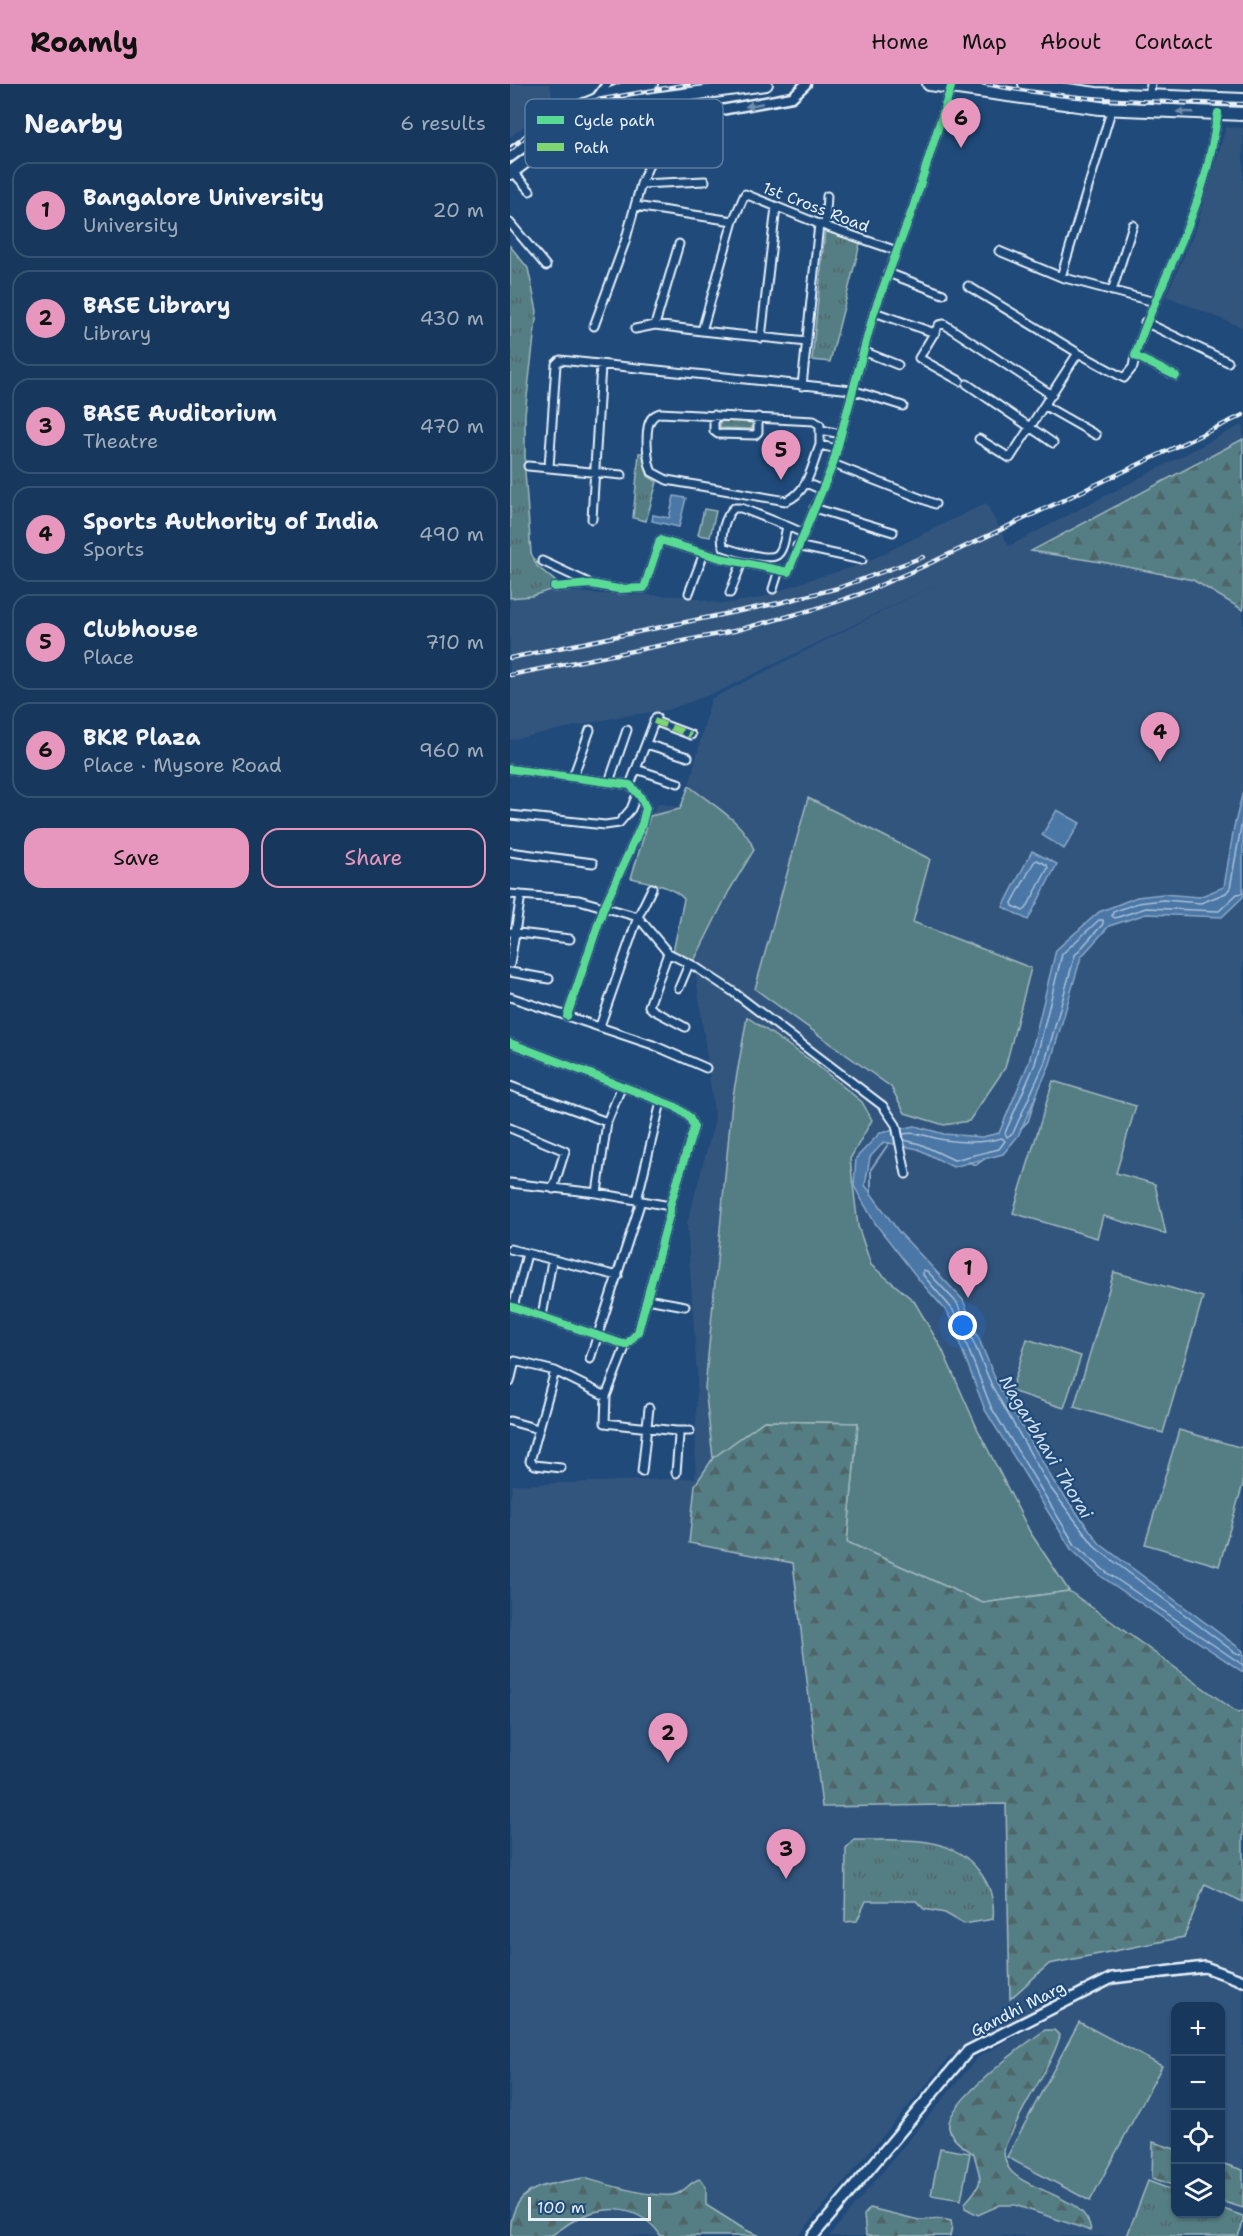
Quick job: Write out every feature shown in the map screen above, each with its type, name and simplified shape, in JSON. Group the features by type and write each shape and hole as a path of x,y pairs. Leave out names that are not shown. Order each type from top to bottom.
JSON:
{"highway":[{"path":"601,99 628,87 651,84"},
{"path":"654,99 766,84"},
{"path":"929,84 1112,108 1243,114"},
{"path":"1031,84 1096,94 1150,90 1243,100"},
{"path":"510,155 525,144"},
{"path":"511,172 525,162"}],"main road":[{"name":"Gandhi Marg","path":"813,2236 968,2051 1112,1978 1205,1967 1243,1981"}],"street":[{"path":"596,99 607,84"},
{"path":"723,110 792,97 806,84"},
{"path":"542,561 591,584 618,589 644,588 660,540 704,553 788,572 833,464 874,312 913,208 951,87"},
{"path":"1061,277 1112,108"},
{"path":"968,286 1078,353 1125,378 1133,368 1145,322 1187,229 1206,176 1218,113"},
{"path":"594,326 626,242 641,184 648,168"},
{"path":"511,172 530,191"},
{"path":"641,184 705,181"},
{"name":"1st Cross Road","path":"733,221 745,194 822,225 897,251"},
{"path":"802,386 827,196"},
{"path":"636,206 733,221 702,331"},
{"path":"761,338 776,207"},
{"path":"510,223 546,266"},
{"path":"1112,291 1133,225"},
{"path":"655,325 679,244"},
{"path":"999,251 1061,277 1155,302"},
{"path":"888,273 943,294"},
{"path":"874,312 935,333"},
{"path":"1145,322 1228,362"},
{"path":"1052,395 944,324 939,325 919,358 964,383 1053,443"},
{"path":"635,329 655,325 807,342"},
{"path":"863,351 898,365"},
{"path":"979,439 1010,458 1078,353"},
{"path":"1135,356 1176,376"},
{"path":"549,467 556,364 560,360 852,390 903,406"},
{"path":"592,519 601,365"},
{"path":"1045,406 1096,435"},
{"path":"660,413 714,416 819,422 820,445 801,492 786,501 776,500 667,480 652,472 647,452 650,422 653,416 660,413"},
{"path":"714,416 714,431 718,434 755,435 758,432 758,417"},
{"path":"821,430 841,434"},
{"path":"820,445 837,449"},
{"path":"833,464 935,504"},
{"path":"528,466 622,475"},
{"path":"806,483 822,490"},
{"path":"787,526 776,556 765,557 728,549 722,545 727,518 734,508 741,508 787,526 803,533"},
{"path":"814,508 893,532"},
{"path":"797,546 862,560"},
{"path":"689,593 704,553"},
{"path":"730,593 742,562"},
{"path":"773,589 779,570"},
{"path":"554,588 591,584"},
{"path":"630,785 655,719 691,735"},
{"path":"573,777 590,730"},
{"path":"609,782 627,730"},
{"path":"646,744 688,757"},
{"path":"636,769 678,783"},
{"path":"510,770 630,785 646,808 642,824 604,907 567,1016"},
{"path":"510,815 605,825 620,823 631,809 637,794"},
{"path":"510,852 593,863"},
{"path":"600,1026 638,917 652,888"},
{"path":"510,894 579,900 638,917 668,953 732,991 883,1106 896,1125 906,1174"},
{"path":"510,964 520,895"},
{"path":"513,932 570,939"},
{"path":"668,953 649,1006 685,1027"},
{"path":"679,988 689,964"},
{"path":"510,972 549,979"},
{"path":"510,997 653,1045 706,1068"},
{"path":"510,1043 683,1111 689,1117 693,1127 670,1206 668,1224 638,1332 626,1345 606,1396 605,1423 690,1431"},
{"path":"510,1086 607,1122"},
{"path":"597,1193 607,1122 621,1088"},
{"path":"590,1359 618,1275 639,1201 661,1102"},
{"path":"510,1128 566,1151 553,1189"},
{"path":"510,1183 597,1193 670,1206"},
{"path":"510,1249 552,1261 618,1275"},
{"path":"527,1254 511,1306 626,1345"},
{"path":"542,1316 552,1261"},
{"path":"647,1299 685,1306"},
{"path":"510,1382 513,1360 555,1371 606,1396"},
{"path":"555,1371 530,1461 535,1466 561,1468"},
{"path":"642,1472 649,1408"},
{"path":"510,1421 538,1429"},
{"path":"676,1431 679,1436 676,1473"}],"shaded area":[{"path":"510,84 549,84 553,99 525,99 525,125 510,137"},
{"path":"1226,127 1243,128 1243,328 1166,296 1195,232"},
{"path":"1243,424 1243,2236 829,2236 978,2057 1113,1984 1179,1976 1177,1962 1110,1971 949,2058 798,2236 510,2236 510,1499 513,1485 695,1478 697,1373 687,1224 715,1119 694,961 673,952 684,900 679,894 631,878 650,816 658,803 681,808 689,786 711,699 938,583 722,690 668,710 622,716 510,740 510,598 532,596 550,590 684,596 723,604 760,598 860,565 986,503 1009,546"}],"green space":[{"path":"825,229 861,240 830,362 812,360"},
{"path":"510,246 528,268 537,311 525,414 525,471 531,553 537,566 555,581 550,590 532,596 510,598"},
{"path":"720,419 752,420 752,429 720,428"},
{"path":"1243,439 1243,610 1193,580 1031,551"},
{"path":"639,453 643,453 648,476 657,482 646,521 633,518"},
{"path":"704,509 716,511 710,537 698,535"},
{"path":"689,786 735,822 750,840 754,850 729,891 694,961 673,952 684,899 666,888 631,878 650,816 680,809"},
{"path":"808,798 930,859 913,922 1031,968 1005,1068 969,1121 944,1125 905,1113 891,1087 755,989"},
{"path":"747,1017 813,1062 862,1102 872,1120 850,1159 858,1226 871,1265 914,1301 942,1349 978,1430 1030,1532 1069,1591 983,1603 847,1542 858,1423 764,1421 713,1458 705,1388 732,1102"},
{"path":"1053,1081 1136,1106 1116,1173 1155,1184 1166,1234 1103,1216 1097,1238 1013,1213"},
{"path":"1114,1272 1203,1297 1163,1433 1074,1407"},
{"path":"1027,1339 1081,1356 1064,1408 1011,1391"},
{"path":"764,1421 858,1423 847,1542 983,1603 1069,1591 1238,1713 1243,1711 1243,1902 1205,1884 1184,1937 1049,1964 1010,1999 1006,1804 822,1807 793,1563 689,1543 695,1485 713,1458"},
{"path":"1179,1430 1243,1448 1243,1484 1219,1566 1145,1544"},
{"path":"854,1840 922,1841 953,1850 967,1859 986,1882 991,1894 993,1919 964,1924 945,1913 924,1909 916,1901 866,1901 857,1921 845,1922 846,1848"},
{"path":"1079,2022 1162,2066 1090,2201 1007,2157"},
{"path":"1045,2030 1054,2030 1060,2036 1050,2060 1007,2141 1004,2149 1005,2157 1007,2165 1014,2174 1078,2209 1087,2219 1091,2231 1015,2205 1000,2205 978,2215 965,2208 965,2203 976,2190 980,2176 974,2154 959,2143 951,2133 949,2128 951,2118 959,2105 988,2075"},
{"path":"1153,2142 1171,2148 1171,2185 1152,2178"},
{"path":"940,2148 970,2153 961,2200 931,2195"},
{"path":"1225,2164 1243,2170 1243,2208 1225,2202"},
{"path":"584,2178 628,2190 662,2195 676,2194 700,2179 706,2187 706,2205 759,2236 661,2236 643,2218 622,2210 611,2210 587,2215 552,2235 510,2236 516,2206 523,2197 543,2186"},
{"path":"1148,2181 1171,2190 1171,2218 1225,2218 1225,2209 1243,2216 1238,2236 1127,2236"},
{"path":"870,2208 919,2220 951,2221 950,2236 866,2236 864,2215"}],"water":[{"path":"674,496 686,498 679,527 652,521 653,515 669,518"},
{"name":"Nagarbhavi Thorai","path":"1243,791 1243,897 1222,917 1146,914 1109,926 1081,957 1050,1064 1018,1136 1003,1154 953,1167 918,1149 884,1142 870,1157 865,1185 899,1232 963,1300 997,1383 1054,1482 1100,1544 1243,1651 1243,1672 1102,1577 1071,1549 985,1410 948,1313 875,1223 854,1186 856,1158 880,1133 915,1126 944,1134 982,1137 999,1133 1029,1062 1056,950 1099,912 1137,897 1163,894 1199,897 1224,887 1234,827"},
{"path":"1057,810 1080,823 1064,849 1042,835"},
{"path":"1032,851 1057,864 1028,920 1003,907"}],"waterway":[{"name":"Nagarbhavi Thorai","path":"1021,1128 1028,1121 1036,1096"},
{"name":"Nagarbhavi Thorai","path":"871,1195 871,1169 889,1143"},
{"name":"Nagarbhavi Thorai","path":"969,1162 976,1165 984,1159"}],"railway":[{"path":"603,99 689,84"},
{"path":"986,84 1082,97 1243,104"},
{"path":"510,150 525,136"},
{"path":"510,675 734,631 860,594 1243,415"},
{"path":"510,658 779,603 838,588 923,557"}],"marked path":[{"path":"654,721 691,735"}],"cycle path":[{"path":"554,587 591,584 618,589 644,588 660,540 720,558 788,572 833,464 874,312 913,208 951,87"},
{"path":"1176,376 1135,356 1198,199 1209,161 1218,113"},
{"path":"510,769 630,785 640,796 646,808 642,824 604,907 567,1016"},
{"path":"510,1043 676,1107 689,1117 694,1127 670,1206 638,1332 626,1345 510,1306"}],"place":[{"name":"BKR Plaza","path":"961,148"},
{"name":"Clubhouse","path":"781,480"},
{"name":"Sports Authority of India","path":"1160,762"},
{"name":"Bangalore University","path":"968,1298"},
{"name":"BASE Library","path":"668,1763"},
{"name":"BASE Auditorium","path":"786,1879"}]}
